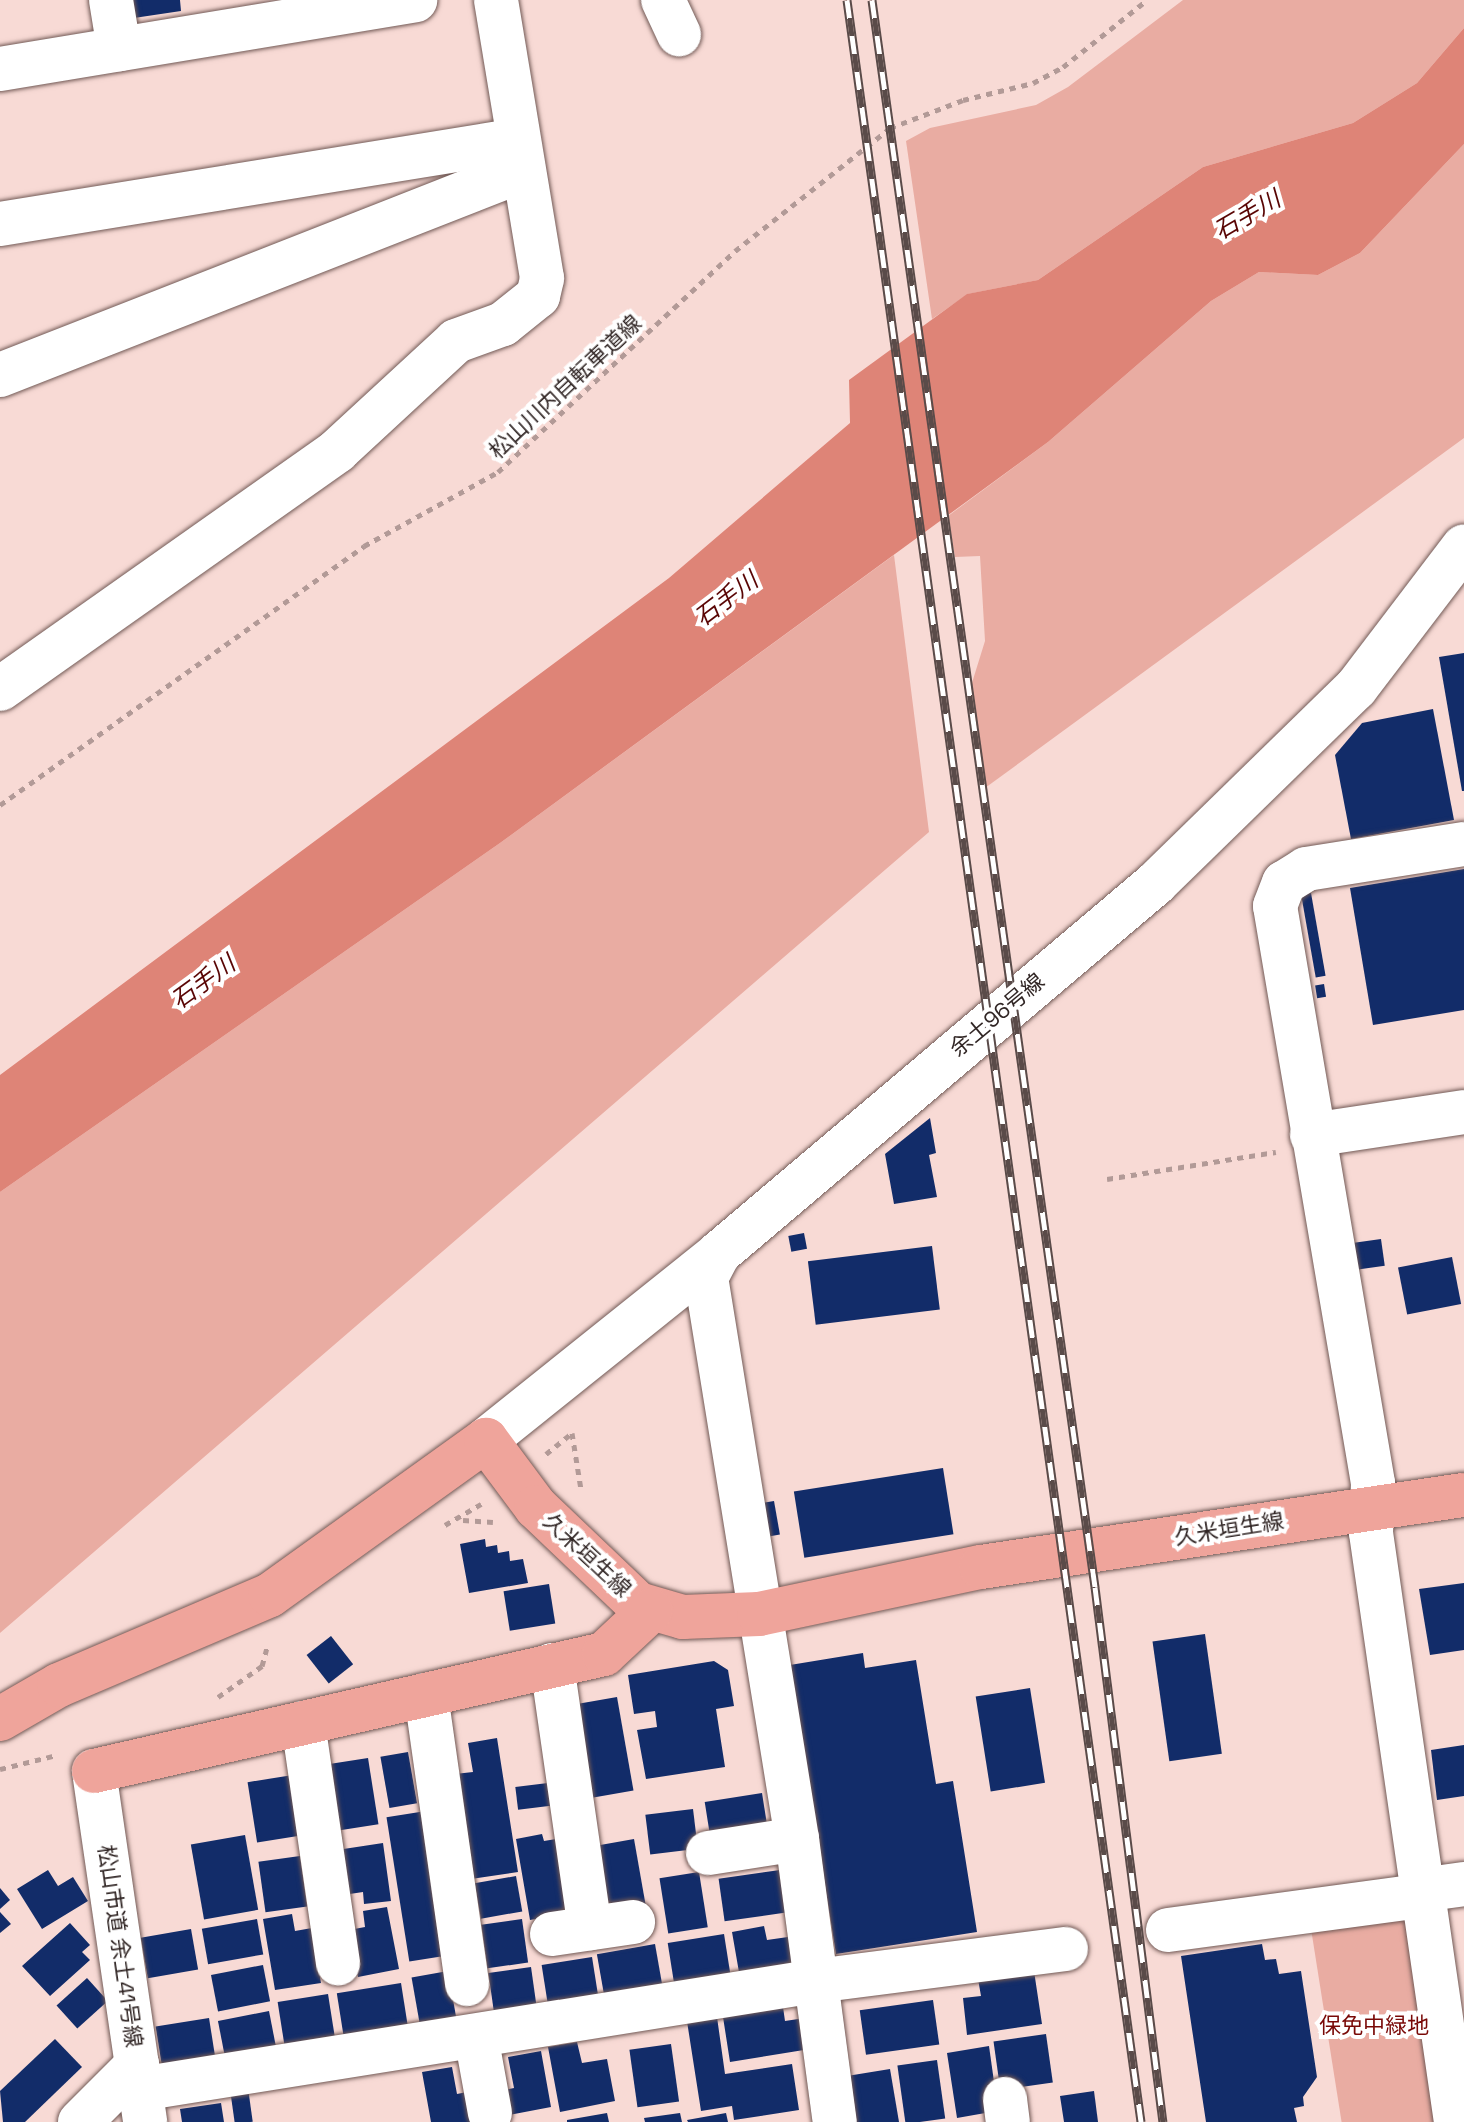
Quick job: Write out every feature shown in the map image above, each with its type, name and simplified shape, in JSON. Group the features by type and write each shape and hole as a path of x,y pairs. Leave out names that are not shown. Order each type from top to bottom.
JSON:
{"main road":[{"name":"久米垣生線","path":"486,1440 536,1507 651,1610 683,1617 759,1614 981,1567 1464,1495"},
{"path":"0,1719 59,1685 270,1595 486,1440"},
{"path":"94,1771 604,1654 651,1610"}],"street":[{"path":"111,0 119,49"},
{"path":"0,69 119,49 251,14 415,0"},
{"path":"0,689 337,451 456,341 525,311 538,296 542,278 496,0"},
{"path":"0,224 521,155"},
{"path":"0,375 521,155"},
{"name":"余土96号線","path":"486,1440 719,1253 1167,873 1356,688 1464,546"},
{"path":"1456,2122 1371,1533 1373,1483 1275,906 1284,883 1306,869 1464,844"},
{"path":"1314,1140 1464,1112"},
{"path":"719,1253 706,1277 797,1839 835,2122"},
{"path":"552,1665 571,1931 633,1922"},
{"path":"426,1695 467,1984"},
{"path":"303,1723 338,1963"},
{"name":"松山市道 余土41号線","path":"94,1771 141,2092"},
{"path":"708,1853 797,1839"},
{"path":"1168,1930 1464,1884"},
{"path":"80,2122 141,2092 816,1981 1066,1949"},
{"path":"476,2036 490,2113"}],"path":[{"name":"松山川内自転車道線","path":"0,805 364,546 498,472 735,251 890,128 963,100 1033,83 1063,67 1147,0"},
{"path":"1107,1179 1314,1140"}],"green space":[{"path":"1183,0 1464,0 1464,28 1417,83 1353,123 1203,167 1038,280 968,294 932,319 906,141 930,128 1036,105 1068,87"},
{"path":"1464,144 1464,438 985,788 971,686 985,641 980,556 955,557 948,516 1048,442 1211,301 1259,272 1318,275 1360,253"},
{"path":"894,555 929,832 0,1633 0,1192 500,843"},
{"name":"保免中緑地","path":"1405,1915 1438,2121 1342,2122 1311,1930"}],"water":[{"name":"石手川","path":"1464,28 1464,144 1360,253 1318,275 1259,272 1211,301 1048,442 500,843 0,1192 0,1075 669,578 850,423 849,380 967,294 1038,280 1203,167 1353,123 1417,83"}],"building":[{"path":"131,0 180,0 181,11 134,18"},
{"path":"1464,653 1464,791 1462,791 1439,657"},
{"path":"1433,709 1454,820 1351,839 1335,755 1362,723"},
{"path":"1464,869 1464,1010 1373,1025 1350,888"},
{"path":"1311,893 1326,976 1316,977 1301,895"},
{"path":"1324,984 1326,997 1317,998 1315,985"},
{"path":"930,1118 936,1153 929,1155 937,1197 894,1204 885,1154"},
{"path":"804,1233 807,1249 791,1252 788,1236"},
{"path":"1381,1239 1385,1266 1358,1269 1354,1243"},
{"path":"932,1246 940,1310 816,1325 808,1261"},
{"path":"1452,1257 1461,1304 1407,1315 1398,1267"},
{"path":"943,1468 953,1534 804,1558 794,1492"},
{"path":"774,1501 780,1534 761,1538 755,1504"},
{"path":"485,1539 486,1547 497,1545 498,1553 509,1551 510,1561 523,1559 528,1583 469,1593 460,1544"},
{"path":"1464,1583 1464,1650 1430,1655 1419,1589"},
{"path":"549,1584 555,1624 510,1631 504,1591"},
{"path":"1205,1634 1222,1754 1169,1761 1153,1641"},
{"path":"331,1636 353,1664 329,1683 307,1655"},
{"path":"863,1653 865,1668 916,1660 936,1784 953,1781 977,1932 836,1954 790,1665"},
{"path":"714,1661 728,1670 734,1706 716,1709 725,1767 646,1779 637,1730 657,1727 655,1711 634,1714 628,1675"},
{"path":"1030,1688 1045,1783 991,1791 976,1697"},
{"path":"617,1697 633,1791 592,1798 576,1704"},
{"path":"497,1738 518,1872 471,1879 455,1774 473,1772 468,1743"},
{"path":"1464,1745 1464,1796 1437,1800 1431,1750"},
{"path":"408,1752 417,1803 389,1808 380,1757"},
{"path":"368,1758 378,1824 340,1830 329,1764"},
{"path":"293,1775 303,1835 257,1842 248,1782"},
{"path":"556,1782 559,1805 518,1810 515,1787"},
{"path":"762,1793 768,1832 711,1841 705,1802"},
{"path":"693,1809 698,1849 650,1855 645,1815"},
{"path":"426,1811 449,1955 409,1961 386,1817"},
{"path":"542,1834 544,1841 562,1838 575,1912 530,1920 516,1839"},
{"path":"245,1835 258,1910 204,1919 191,1845"},
{"path":"634,1839 645,1904 609,1910 598,1845"},
{"path":"383,1843 391,1901 364,1904 363,1892 343,1895 337,1850"},
{"path":"300,1856 307,1907 266,1912 258,1862"},
{"path":"48,1870 58,1886 73,1877 88,1901 42,1929 17,1889"},
{"path":"780,1870 786,1913 725,1921 719,1879"},
{"path":"699,1872 708,1927 668,1934 659,1878"},
{"path":"516,1876 522,1911 481,1919 475,1883"},
{"path":"0,1888 10,1900 0,1909"},
{"path":"387,1907 399,1969 358,1977 349,1930 365,1927 363,1911"},
{"path":"0,1912 11,1924 0,1933"},
{"path":"292,1914 295,1931 312,1928 321,1983 275,1990 263,1919"},
{"path":"257,1919 263,1954 208,1964 202,1929"},
{"path":"522,1919 528,1963 488,1968 481,1925"},
{"path":"70,1923 90,1945 82,1952 90,1960 50,1996 22,1966"},
{"path":"764,1926 767,1940 788,1937 793,1970 740,1978 732,1932"},
{"path":"191,1929 198,1969 148,1978 141,1938"},
{"path":"724,1934 730,1974 674,1982 668,1943"},
{"path":"655,1944 663,1989 605,2000 597,1954"},
{"path":"1262,1944 1265,1960 1276,1959 1279,1974 1301,1971 1317,2077 1303,2097 1304,2106 1294,2108 1297,2122 1206,2122 1181,1956"},
{"path":"592,1957 599,1999 548,2007 542,1965"},
{"path":"263,1965 270,2001 218,2011 211,1975"},
{"path":"531,1967 537,2009 494,2015 488,1973"},
{"path":"448,1971 457,2021 420,2028 412,1977"},
{"path":"1034,1971 1042,2024 967,2035 963,1998 981,1996 978,1979"},
{"path":"87,1978 108,2001 77,2028 57,2005"},
{"path":"401,1983 409,2032 345,2043 337,1993"},
{"path":"328,1994 335,2038 285,2046 278,2002"},
{"path":"933,2000 939,2045 866,2055 860,2010"},
{"path":"783,2007 785,2021 805,2018 810,2049 730,2062 723,2017"},
{"path":"716,2010 725,2074 792,2064 799,2110 734,2120 732,2106 701,2111 686,2015"},
{"path":"269,2011 276,2048 225,2058 218,2021"},
{"path":"209,2018 215,2056 162,2064 156,2026"},
{"path":"1046,2034 1053,2083 1000,2090 994,2041"},
{"path":"55,2039 82,2067 25,2122 3,2122 0,2091"},
{"path":"577,2042 582,2063 607,2059 615,2101 560,2112 548,2047"},
{"path":"671,2044 679,2101 637,2107 629,2050"},
{"path":"989,2046 995,2089 991,2112 957,2118 947,2053"},
{"path":"541,2051 551,2107 509,2115 505,2090 514,2088 508,2057"},
{"path":"937,2060 945,2118 905,2122 897,2066"},
{"path":"452,2067 457,2094 467,2092 473,2122 431,2122 422,2072"},
{"path":"890,2069 899,2122 855,2122 847,2076"},
{"path":"248,2088 253,2122 235,2122 230,2091"},
{"path":"1094,2091 1098,2122 1064,2122 1060,2096"},
{"path":"221,2103 224,2122 182,2122 180,2109"},
{"path":"607,2113 609,2122 567,2122 567,2120"},
{"path":"680,2113 682,2122 645,2122 644,2118"},
{"path":"726,2113 728,2122 687,2120"}],"railway":[{"path":"847,0 1141,2122"},
{"path":"872,0 1095,1587 1163,2122"}]}
